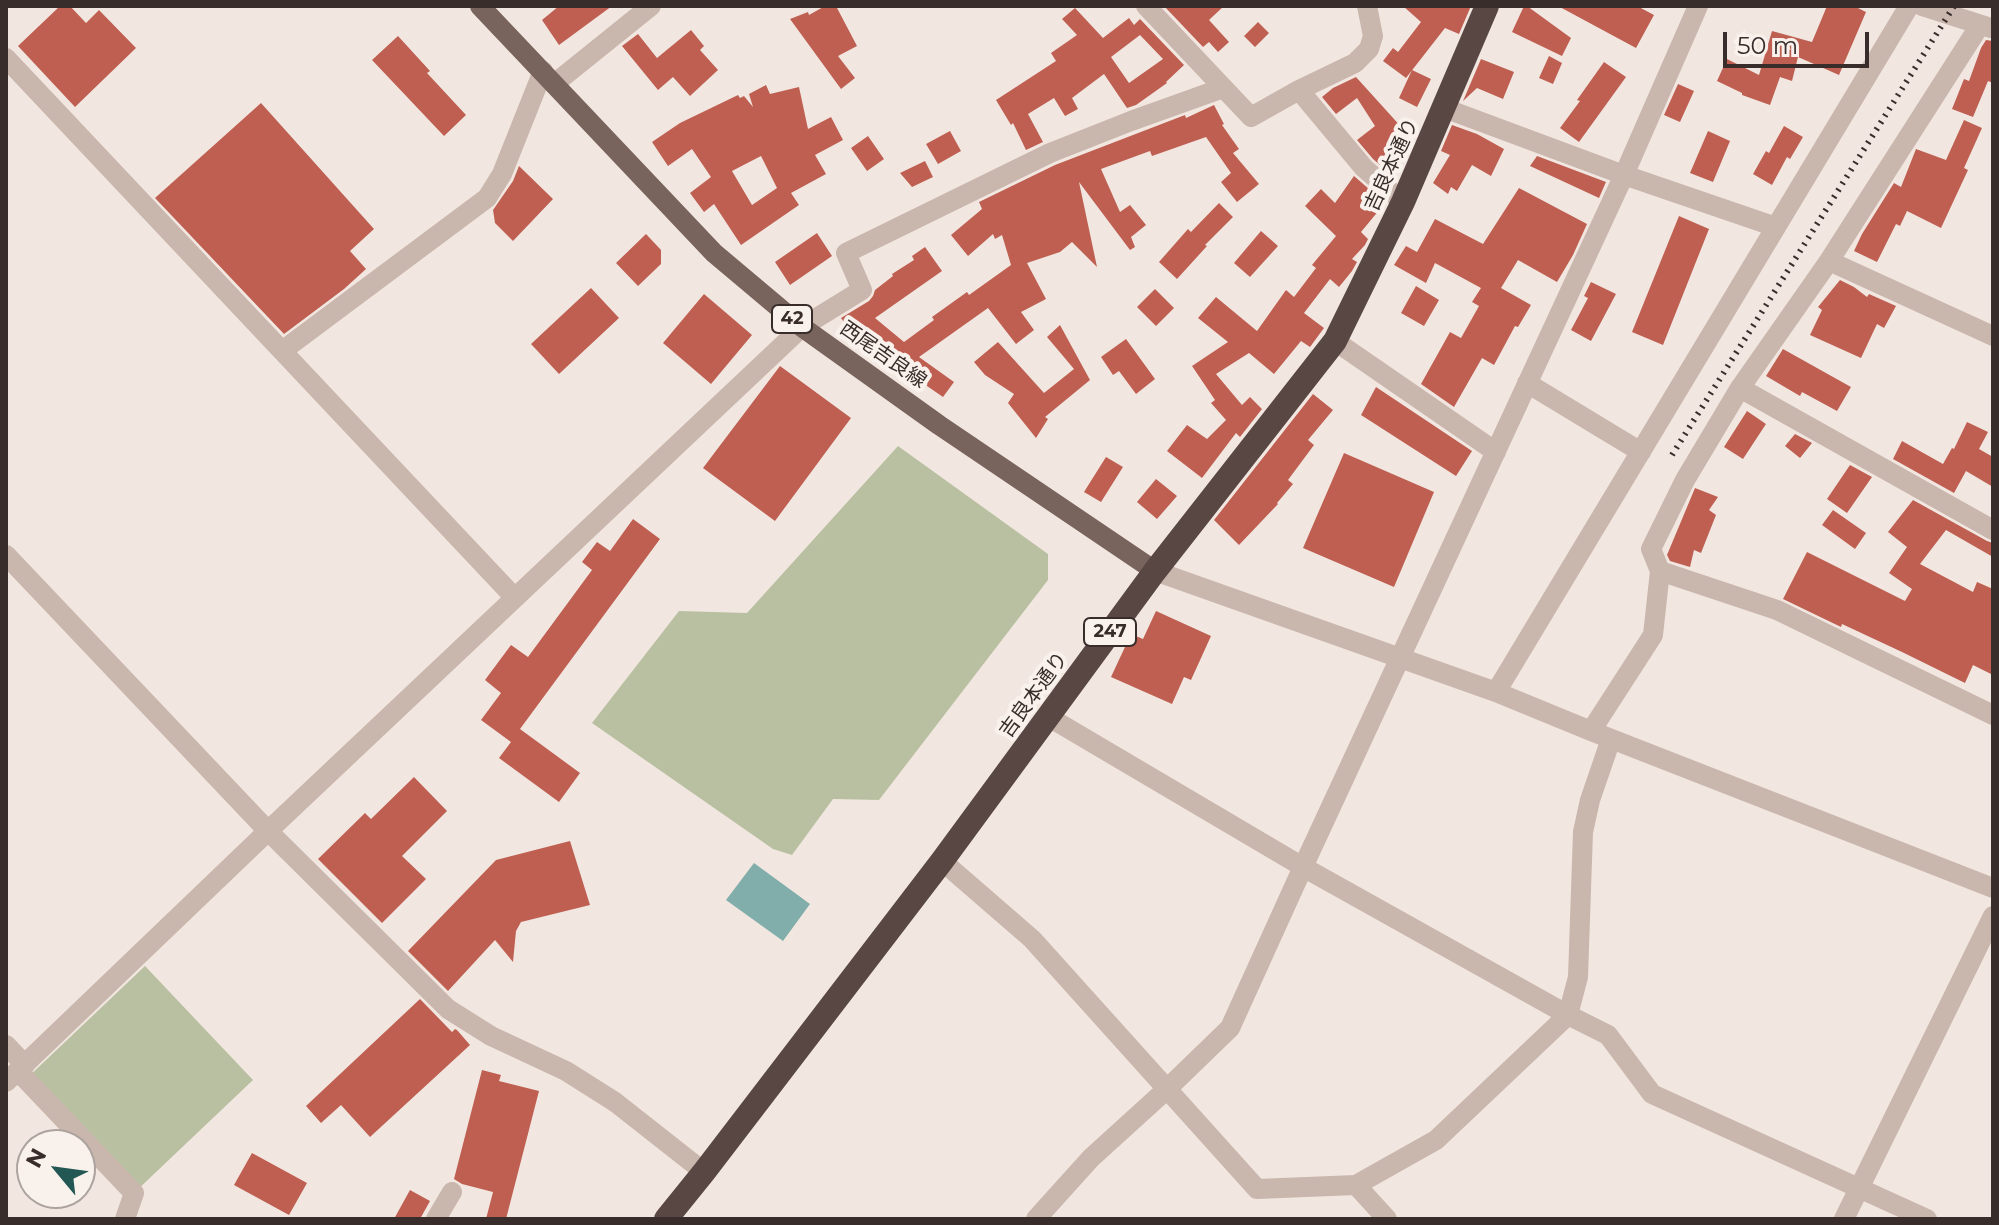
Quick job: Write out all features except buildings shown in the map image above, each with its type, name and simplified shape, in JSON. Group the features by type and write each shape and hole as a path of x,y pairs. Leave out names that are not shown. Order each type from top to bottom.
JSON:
{"highway":[{"name":"吉良本通り","path":"666,1219 942,861 1155,571 1335,341 1403,202 1487,6"}],"main road":[{"name":"西尾吉良線","path":"480,6 714,253 802,327 939,425 1155,571"}],"street":[{"path":"282,351 487,198 502,174 548,78 651,6"},
{"path":"1146,6 1251,117 1355,63 1369,49 1373,36 1367,6"},
{"path":"1036,1219 1091,1158 1230,1028 1624,175 1698,6"},
{"path":"1496,692 1909,6"},
{"path":"1591,731 1653,635 1660,571 1651,549 1685,480 1740,388 1986,27 1922,6"},
{"path":"6,58 515,598"},
{"path":"16,1073 802,327 862,290 846,253 1050,153 1223,88"},
{"path":"1299,90 1364,168 1403,202"},
{"path":"1444,108 1776,227"},
{"path":"1829,261 1993,336"},
{"path":"1335,341 1496,452"},
{"path":"1527,383 1641,452"},
{"path":"1740,388 1993,530"},
{"path":"6,555 268,831 448,1009 491,1036 566,1071 615,1102 704,1172"},
{"path":"1155,571 1496,692 1993,888"},
{"path":"1660,571 1777,610 1993,715"},
{"path":"1047,716 1303,867 1608,1035 1652,1094 1927,1219"},
{"path":"942,861 1032,939 1257,1189 1356,1185 1436,1140 1568,1015 1578,977 1583,832 1590,800 1611,739"},
{"path":"1844,1219 1993,916"},
{"path":"6,1045 16,1073 134,1193 125,1219"},
{"path":"1356,1185 1387,1219"},
{"path":"436,1219 452,1192"}],"green space":[{"path":"898,446 1048,554 1048,580 879,800 833,799 792,855 773,849 592,723 679,611 747,613"},
{"path":"145,966 253,1080 134,1193 96,1153 96,1129 73,1129 26,1079"}],"water":[{"path":"754,863 810,904 783,941 726,900"}],"railway":[{"path":"1672,455 1954,6"}]}
